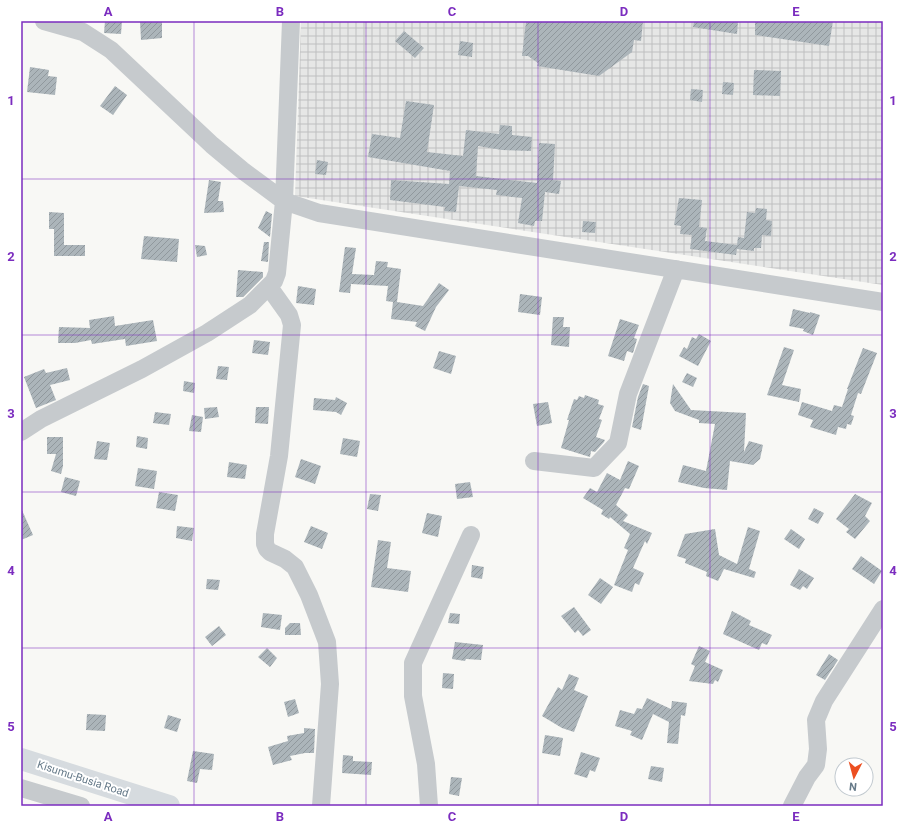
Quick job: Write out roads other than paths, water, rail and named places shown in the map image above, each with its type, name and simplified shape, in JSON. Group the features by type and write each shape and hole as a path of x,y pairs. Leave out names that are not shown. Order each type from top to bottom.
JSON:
{"highway":[{"name":"Kisumu-Busia Road","path":"21,759 169,806"}],"street":[{"path":"44,21 83,32 111,50 212,145 242,170 284,201 319,213 883,302"},
{"path":"21,432 41,419 142,369 207,333 250,305 274,281 277,273 284,201 291,21"},
{"path":"534,461 594,468 618,443 628,394 676,270"},
{"path":"269,287 289,315 292,325 279,456 265,544 270,552 285,559 295,567 309,595 327,642 330,684 321,806"},
{"path":"429,806 426,764 413,696 413,663 471,535"},
{"path":"792,806 807,777 816,765 818,749 816,720 824,701 883,609"},
{"path":"21,788 52,802 81,806"}]}
